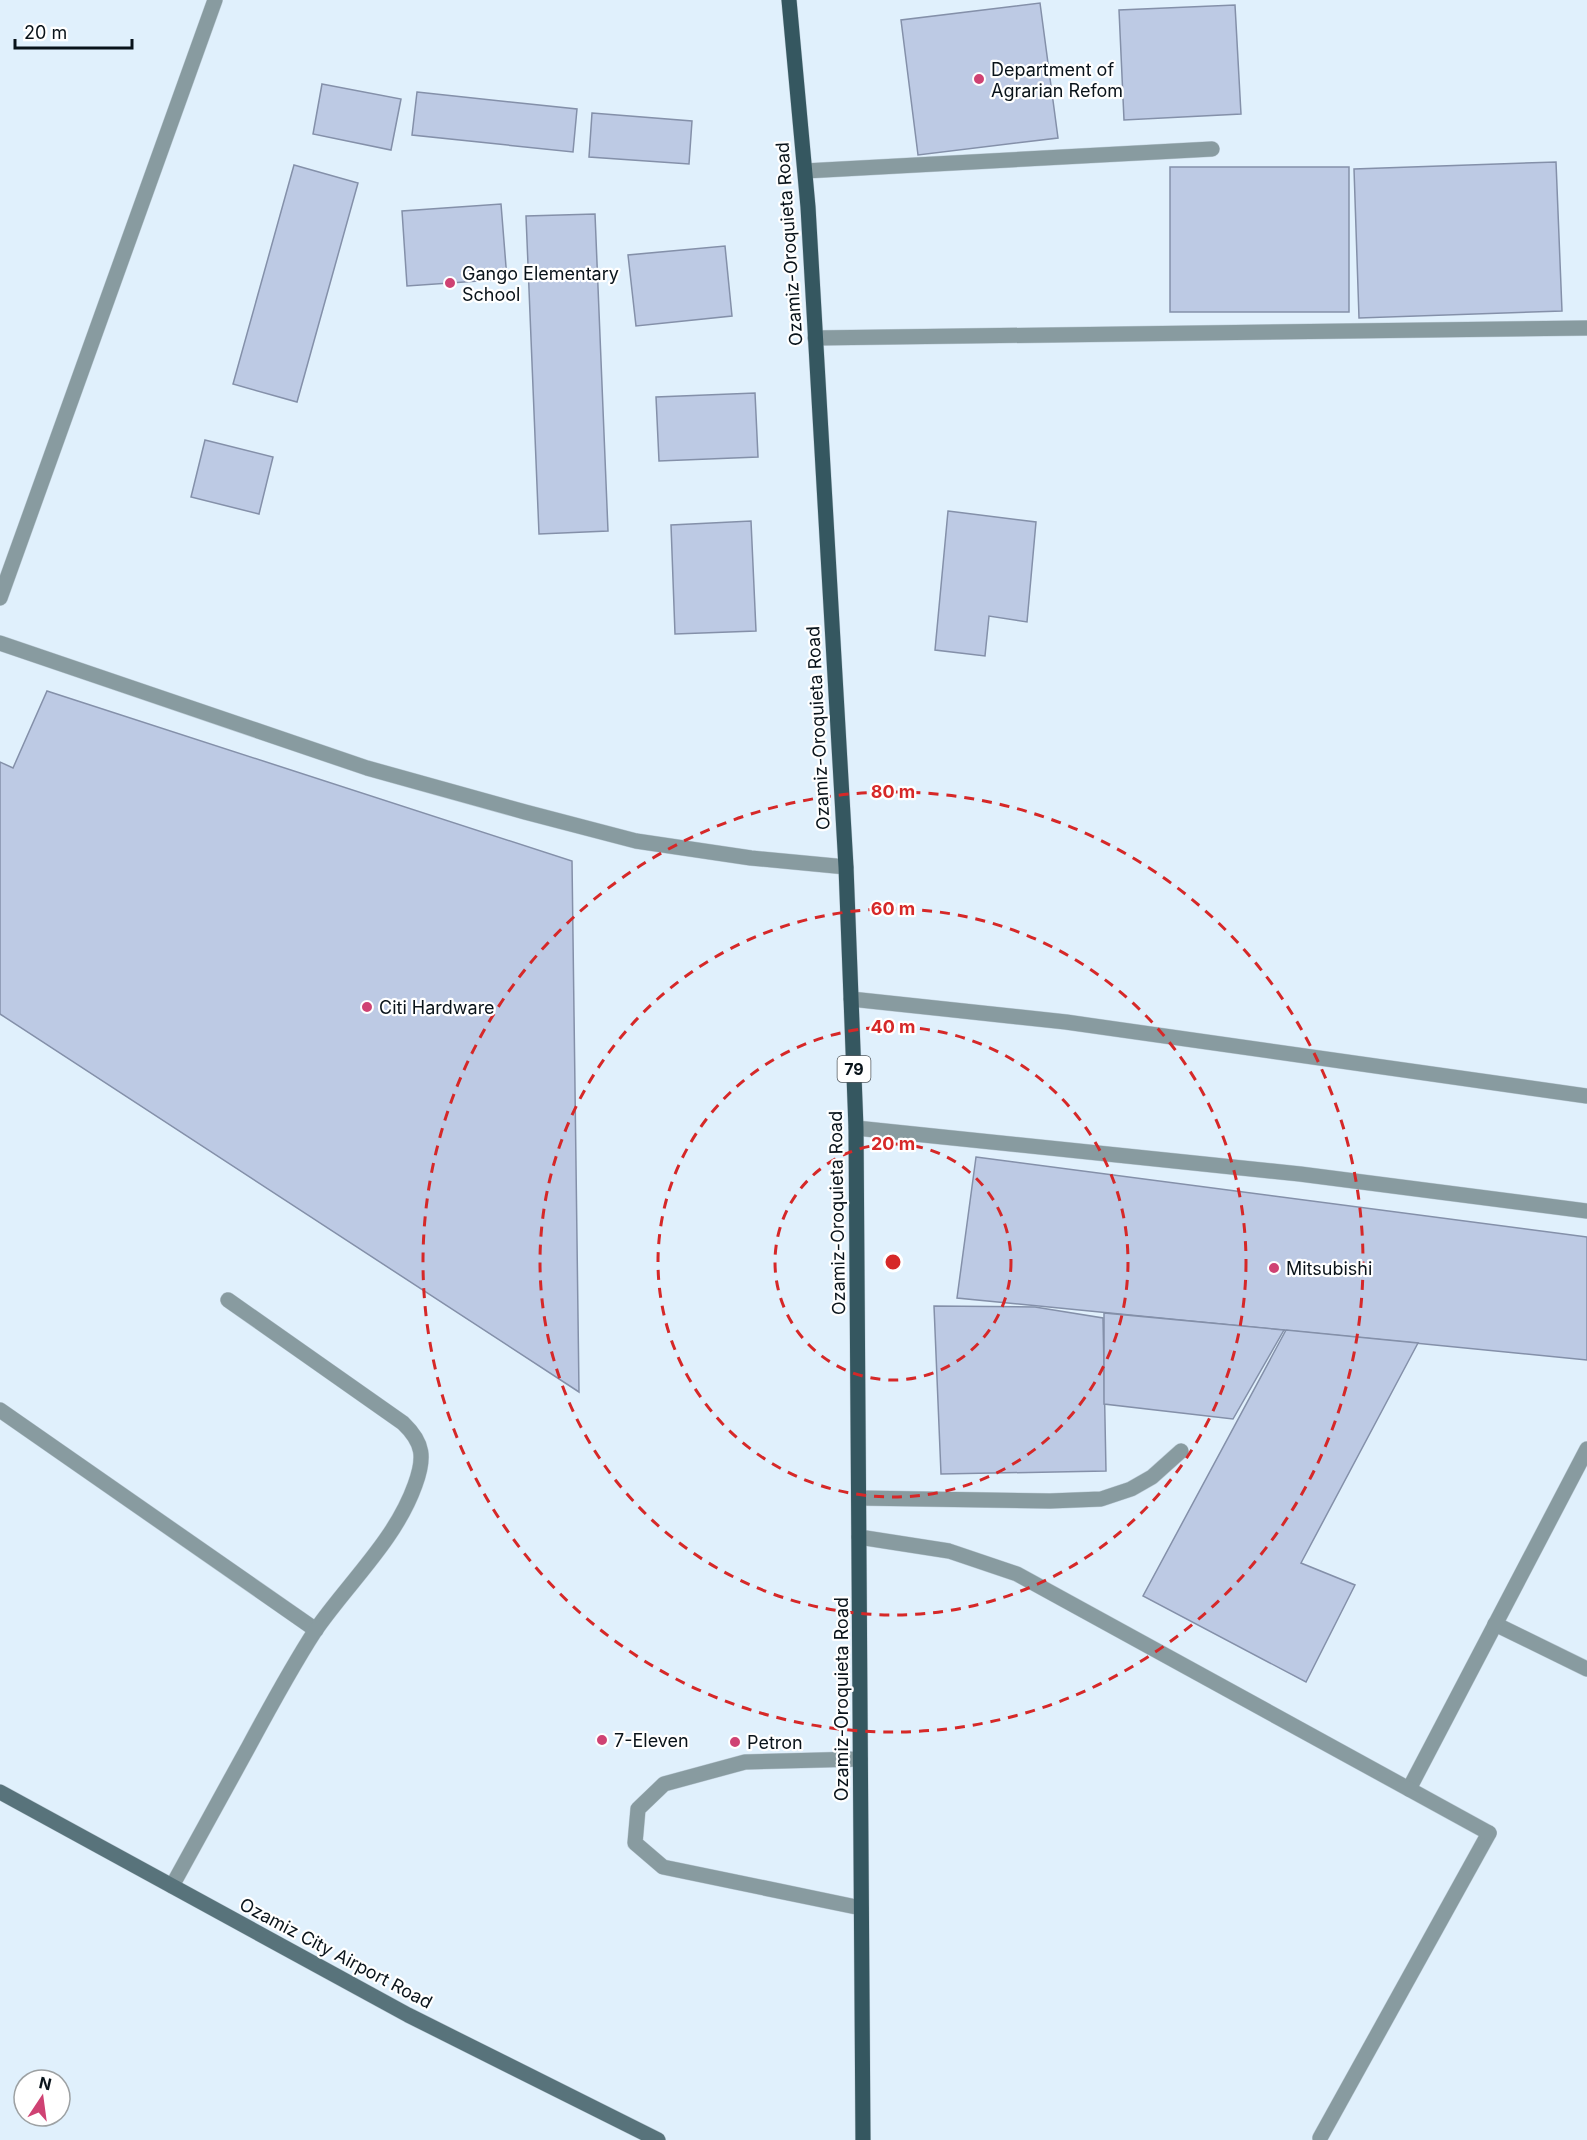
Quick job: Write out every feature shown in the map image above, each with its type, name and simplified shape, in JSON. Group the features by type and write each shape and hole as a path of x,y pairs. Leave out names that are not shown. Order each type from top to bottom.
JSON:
{"main road":[{"name":"Ozamiz-Oroquieta Road","path":"789,0 805,171 815,338 846,867 856,1128 863,2140"},
{"name":"Ozamiz City Airport Road","path":"0,1792 408,2015 658,2140"}],"street":[{"path":"0,598 215,0"},
{"path":"805,171 1212,149"},
{"path":"815,338 1587,328"},
{"path":"0,643 367,768 525,812 636,841 751,858 846,867"},
{"path":"851,999 1066,1022 1587,1096"},
{"path":"856,1128 1300,1174 1587,1211"},
{"path":"172,1886 286,1677 316,1630 400,1517 410,1499 421,1465 422,1451 419,1443 415,1434 403,1423 228,1300"},
{"path":"0,1410 316,1630"},
{"path":"1409,1789 1587,1449"},
{"path":"859,1498 1050,1501 1101,1499 1131,1489 1152,1477 1181,1450"},
{"path":"859,1537 949,1551 1017,1574 1489,1833 1320,2138"},
{"path":"1495,1624 1587,1669"},
{"path":"860,1759 745,1762 664,1784 638,1809 635,1843 663,1867 861,1908"}],"building":[{"name":"Department of Agrarian Refom","path":"1040,3 1058,138 918,155 901,20"},
{"path":"1235,5 1241,114 1124,120 1119,10"},
{"path":"322,84 401,99 391,150 313,134"},
{"path":"417,92 577,109 573,152 412,135"},
{"path":"592,113 692,121 689,164 589,157"},
{"path":"1556,162 1562,311 1359,318 1354,169"},
{"path":"294,165 358,183 297,402 233,384"},
{"path":"1170,167 1349,167 1349,312 1170,312"},
{"path":"501,204 507,279 407,286 402,211"},
{"path":"595,214 608,531 539,534 526,216"},
{"path":"725,246 732,316 636,326 628,255"},
{"path":"755,393 758,457 659,461 656,397"},
{"path":"205,440 273,457 259,514 191,497"},
{"path":"948,511 1036,522 1027,622 989,616 985,656 935,650"},
{"path":"751,521 756,631 675,634 671,525"},
{"path":"47,691 572,861 579,1392 0,1014 0,762 13,768"},
{"name":"Mitsubishi","path":"976,1157 1587,1237 1587,1360 957,1298"},
{"path":"934,1306 1035,1307 1103,1318 1106,1471 941,1474"},
{"path":"1104,1313 1284,1330 1233,1419 1104,1404"},
{"path":"1286,1330 1418,1343 1301,1563 1355,1585 1306,1682 1143,1596"}],"place":[{"name":"Department of Agrarian Refom","path":"979,79"},
{"name":"Gango Elementary School","path":"450,283"},
{"name":"Citi Hardware","path":"367,1007"},
{"name":"Mitsubishi","path":"1274,1268"},
{"name":"7-Eleven","path":"602,1740"},
{"name":"Petron","path":"735,1742"}]}
